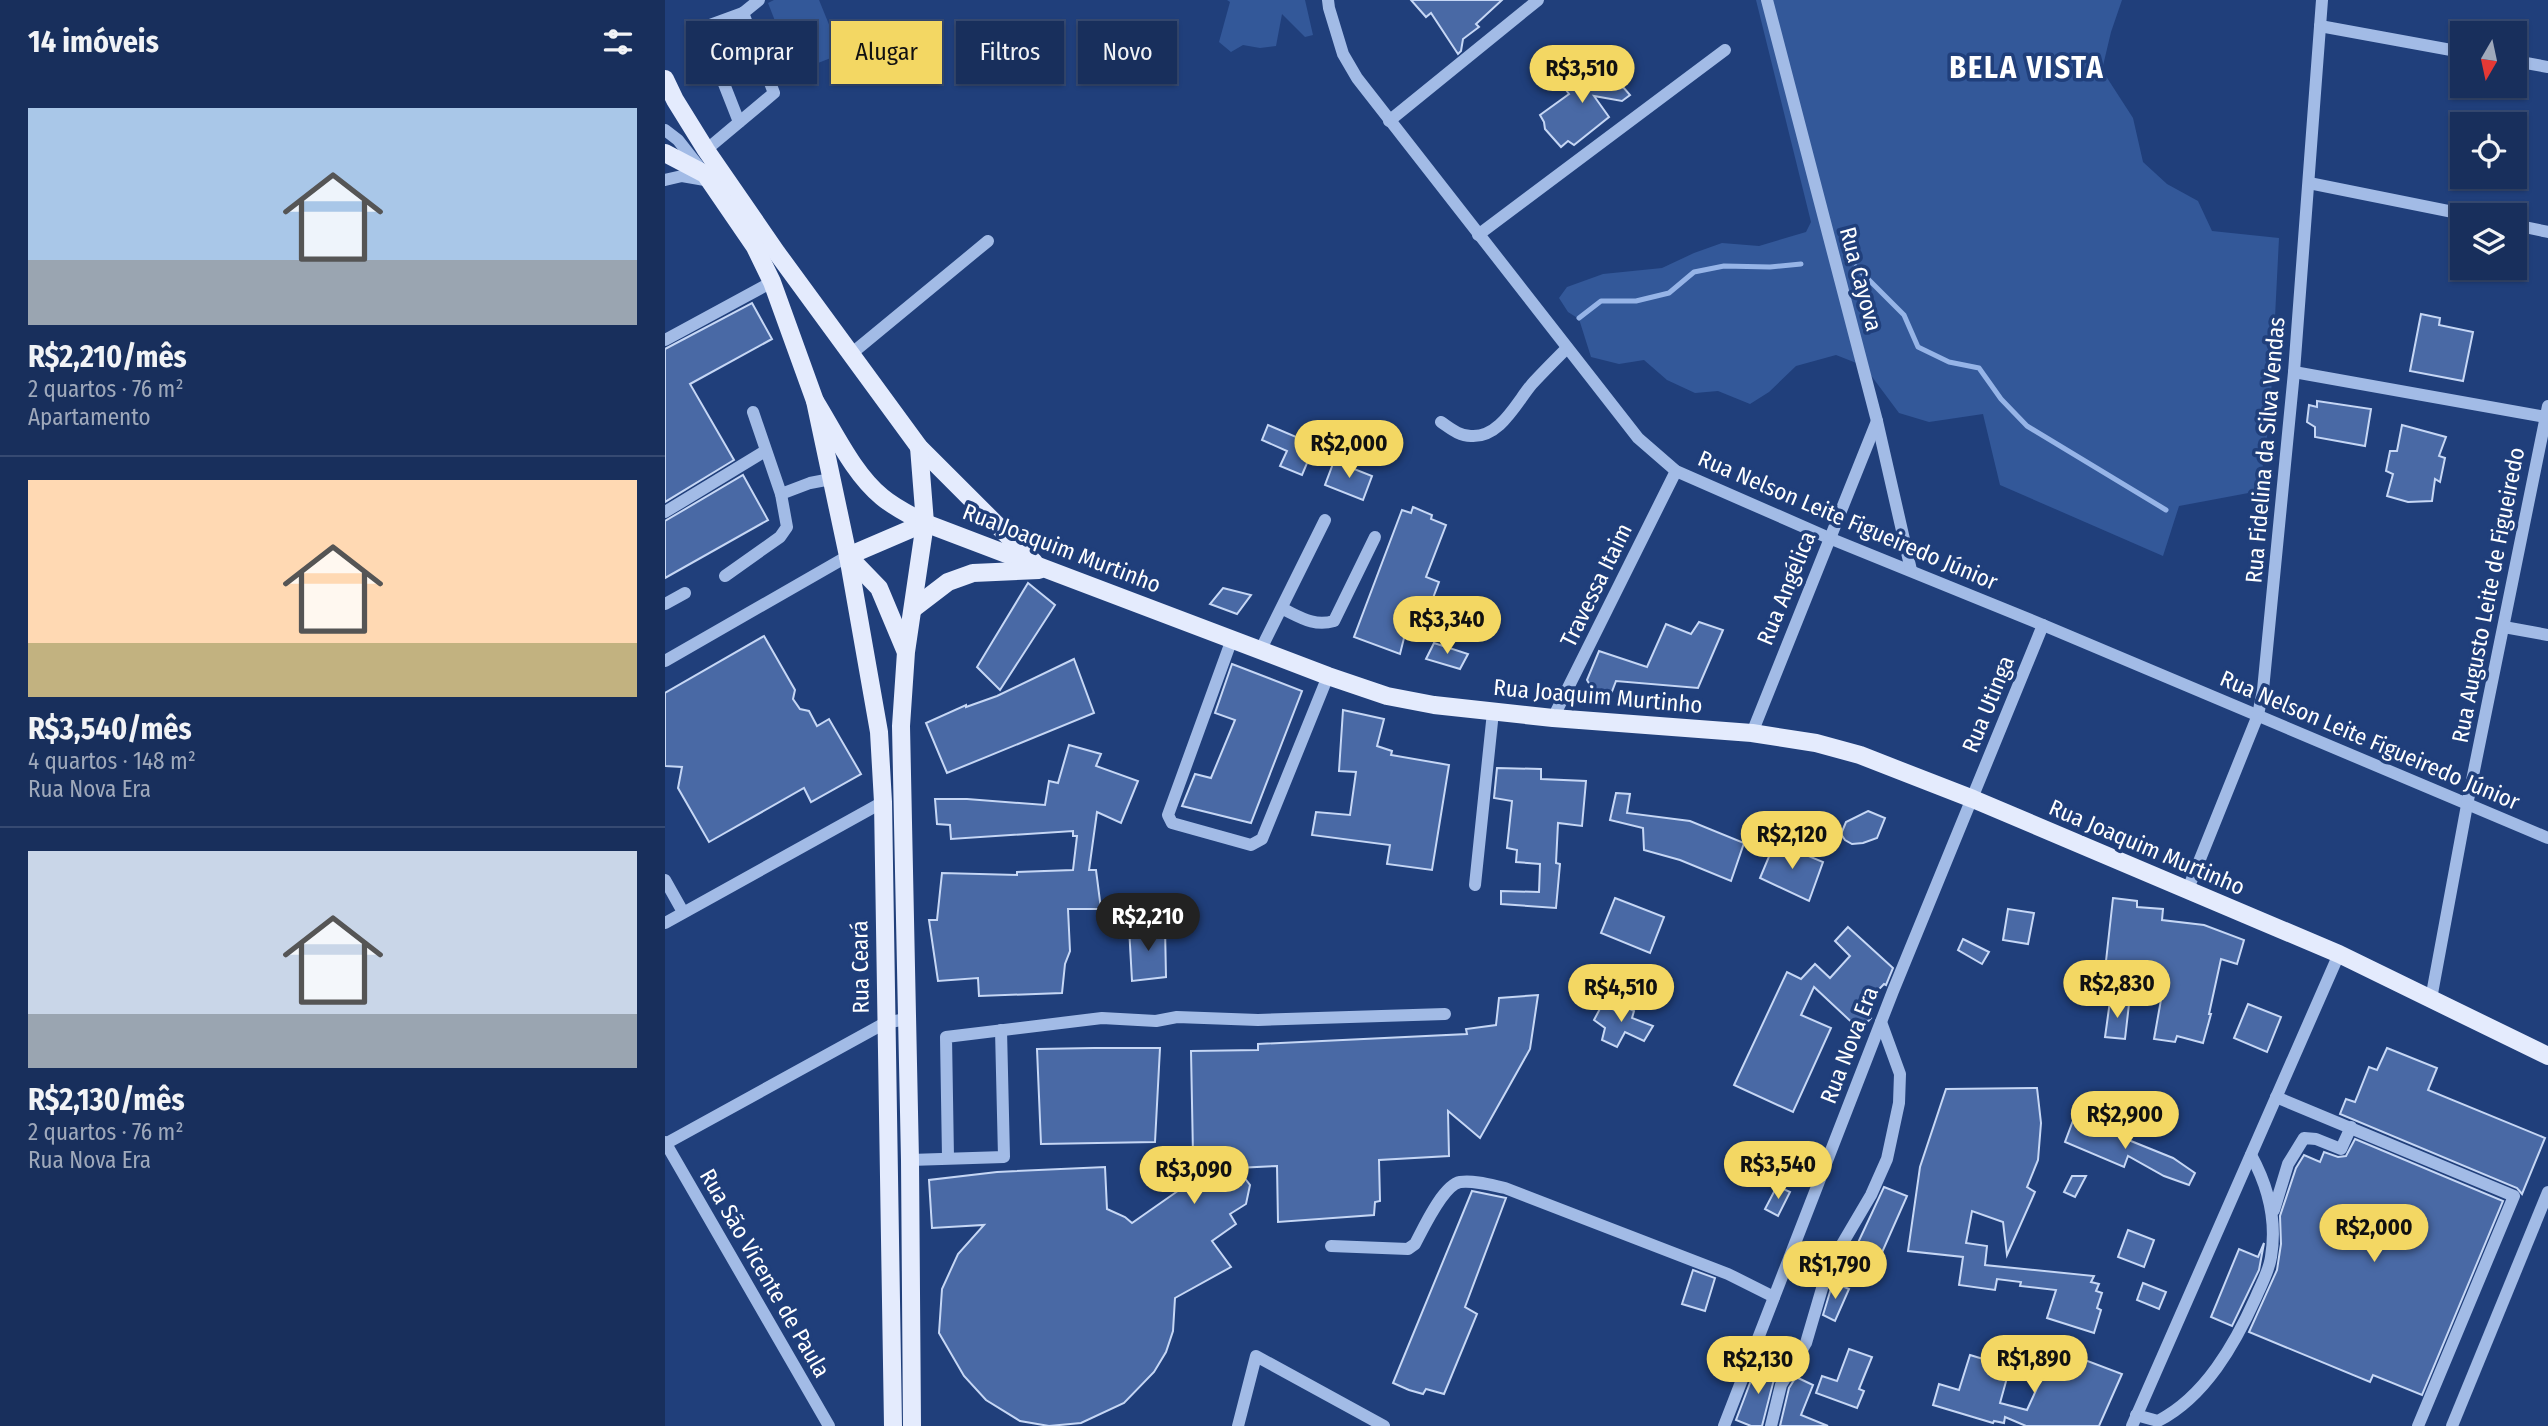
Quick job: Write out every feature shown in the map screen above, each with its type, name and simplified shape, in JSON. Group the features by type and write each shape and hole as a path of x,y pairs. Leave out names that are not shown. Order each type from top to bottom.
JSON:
{"main road":[{"path":"665,79 670,96 706,150 919,447 1044,568"},
{"path":"665,153 709,179 755,247 772,282 815,401 831,479"},
{"path":"815,401 863,477 881,496 903,512 925,523"},
{"name":"Rua Joaquim Murtinho","path":"919,447 925,523 1328,676 1387,696 1434,705 1553,718 1752,733 1816,743 1860,755 1973,799 2339,954 2548,1056"},
{"name":"Rua Ceará","path":"831,479 848,556 879,732 883,802 893,1426"},
{"path":"906,652 879,588 848,556 925,523"},
{"name":"Rua Ceará","path":"912,1426 910,1160 901,726 906,652 925,523"},
{"path":"914,608 948,582 973,573 1044,568"}],"street":[{"path":"739,122 702,28 743,13 759,0"},
{"name":"Rua Nelson Leite Figueiredo Júnior","path":"1328,0 1343,54 1389,121 1638,438 1676,471 1829,538 2043,625 2548,838"},
{"path":"1389,121 1538,0"},
{"name":"Rua Cayova","path":"1766,0 1877,421 1911,570"},
{"name":"Rua Fidelina da Silva Vendas","path":"2188,889 2258,715 2263,690 2294,372 2322,0"},
{"path":"706,150 774,93 743,13"},
{"path":"2320,26 2450,50"},
{"path":"1478,236 1725,50"},
{"path":"2527,63 2548,67"},
{"path":"665,130 678,140 709,179"},
{"path":"665,180 677,176 709,179"},
{"path":"2309,183 2450,211"},
{"path":"2527,228 2548,232"},
{"path":"851,354 988,241"},
{"path":"665,340 772,282"},
{"path":"1441,422 1460,434 1472,437 1492,431 1567,348"},
{"path":"2294,372 2547,412"},
{"path":"725,576 780,537 787,527 781,494 753,412"},
{"name":"Rua Augusto Leite de Figueiredo","path":"2431,999 2467,805 2543,445 2547,412"},
{"name":"Rua Angélica","path":"1752,733 1877,421"},
{"path":"665,512 765,451"},
{"name":"Travessa Itaim","path":"1553,718 1676,471"},
{"path":"781,494 810,483 831,479"},
{"path":"1261,649 1325,520"},
{"path":"1283,609 1313,623 1334,621 1375,537"},
{"path":"665,661 848,556"},
{"path":"665,604 685,593"},
{"name":"Rua Utinga","path":"1973,799 2043,625"},
{"path":"2504,627 2548,635"},
{"path":"1232,639 1167,815 1172,823 1251,845 1262,839 1328,676"},
{"path":"1475,885 1493,712"},
{"name":"Rua Nova Era","path":"1724,1426 1881,1022 1973,799"},
{"path":"665,923 883,802"},
{"path":"665,880 683,912"},
{"path":"2251,1155 2262,1176 2269,1200 2272,1219 2271,1259 2245,1321 2216,1368 2173,1414 2158,1421 2134,1420 2339,954"},
{"path":"948,1158 946,1037 1102,1018 1156,1021 1177,1017 1258,1020 1445,1014"},
{"path":"665,1143 885,1023 906,1019"},
{"path":"1771,1426 1781,1385 1806,1343 1828,1268 1871,1195 1887,1159 1899,1102 1900,1074 1881,1022"},
{"path":"910,1160 1004,1157 1001,1030"},
{"path":"2276,1097 2514,1196 2418,1426"},
{"path":"2272,1219 2288,1164 2304,1138 2316,1139 2341,1149 2351,1127"},
{"name":"Rua São Vicente de Paula","path":"665,1143 829,1426"},
{"path":"1331,1246 1408,1248 1415,1244 1449,1187 1460,1182 1476,1182 1517,1192 1728,1274 1774,1297"},
{"path":"2452,1426 2548,1192"},
{"path":"1238,1426 1256,1356 1384,1426"}],"shaded area":[{"path":"774,0 819,0 831,29 831,58 817,63 817,21 775,21 768,3"},
{"path":"1227,0 1305,0 1313,35 1305,37 1282,14 1276,46 1260,48 1243,45 1231,52 1219,42 1230,2"},
{"path":"1756,0 2122,0 2102,70 2133,118 2143,162 2167,184 2198,201 2212,231 2279,238 2270,416 2259,491 2179,506 2163,556 2000,485 1983,414 1929,422 1899,413 1864,366 1836,355 1796,366 1769,392 1750,404 1718,391 1695,393 1667,380 1644,360 1619,364 1591,357 1579,319 1568,312 1559,298 1567,287 1603,274 1662,268 1722,243 1759,246 1806,232 1811,222"}],"building":[{"path":"1411,0 1502,0 1476,24 1479,27 1463,39 1458,54 1431,13 1426,17"},
{"path":"1602,58 1615,84 1630,95 1622,101 1594,96 1609,117 1574,145 1568,141 1561,147 1545,129 1540,115 1569,94 1563,86"},
{"path":"752,303 772,339 690,384 734,460 665,502 665,349"},
{"path":"2421,314 2440,318 2439,325 2473,332 2463,381 2410,371"},
{"path":"2317,401 2371,409 2365,446 2315,437 2315,427 2307,422 2309,405 2317,407"},
{"path":"1268,425 1303,440 1309,425 1321,430 1302,475 1280,466 1287,451 1262,440"},
{"path":"2402,425 2446,437 2439,456 2445,458 2440,482 2435,479 2432,501 2408,502 2387,496 2393,474 2386,471 2390,451 2397,451"},
{"path":"1334,461 1372,476 1363,500 1325,485"},
{"path":"743,475 768,520 665,578 665,521"},
{"path":"1413,507 1446,525 1426,577 1439,582 1430,606 1420,602 1417,609 1412,606 1400,654 1354,637 1402,510 1411,513"},
{"path":"1028,583 1055,605 1000,690 977,667"},
{"path":"1223,588 1251,595 1237,614 1210,604"},
{"path":"1699,622 1723,630 1698,688 1616,681 1611,694 1593,690 1587,680 1599,651 1647,667 1666,624 1691,634"},
{"path":"764,636 795,690 793,699 800,709 809,711 817,726 829,719 861,774 811,802 804,788 709,842 678,788 682,767 665,766 665,693"},
{"path":"1434,643 1468,654 1460,669 1426,659"},
{"path":"1074,659 1094,713 947,773 926,723 966,705 997,696"},
{"path":"1232,664 1302,691 1251,823 1182,806 1195,774 1211,778 1235,720 1215,713"},
{"path":"1343,710 1384,719 1377,746 1392,751 1391,755 1449,765 1432,870 1387,864 1390,845 1312,835 1316,812 1350,815 1356,772 1339,771"},
{"path":"1069,745 1101,754 1096,766 1138,781 1121,823 1097,812 1089,870 1096,870 1101,909 1068,909 1070,951 1065,964 1062,993 979,996 978,978 938,981 929,920 937,920 942,873 1017,875 1017,872 1073,870 1077,836 1073,836 1073,831 951,839 950,825 937,824 935,799 1045,805 1049,781 1058,783"},
{"path":"1497,768 1541,769 1541,779 1586,781 1582,826 1558,823 1556,863 1560,864 1556,908 1501,904 1501,891 1539,892 1540,864 1516,862 1517,850 1507,848 1512,801 1494,798"},
{"path":"1616,793 1630,794 1627,813 1690,821 1744,843 1731,881 1680,860 1644,850 1643,828 1610,820"},
{"path":"1868,811 1885,818 1877,838 1852,844 1845,840 1841,834 1846,822"},
{"path":"1775,842 1823,862 1809,901 1760,878"},
{"path":"1615,898 1664,917 1650,953 1601,933"},
{"path":"2113,898 2137,901 2137,907 2163,909 2162,920 2204,925 2244,940 2237,964 2221,959 2203,1043 2177,1036 2175,1042 2154,1039 2162,994 2138,991 2140,974 2105,970"},
{"path":"2008,909 2034,913 2028,944 2003,940"},
{"path":"1129,927 1165,927 1166,977 1132,981"},
{"path":"1848,927 1893,968 1886,985 1861,1008 1871,1018 1860,1030 1814,987 1801,1015 1831,1028 1793,1112 1734,1085 1787,972 1801,979 1815,964 1830,978 1850,956 1835,941"},
{"path":"1963,939 1989,952 1982,964 1958,950"},
{"path":"1538,995 1530,1049 1480,1138 1448,1111 1449,1156 1379,1160 1380,1201 1375,1202 1374,1215 1278,1222 1277,1166 1237,1168 1250,1185 1246,1204 1230,1214 1236,1224 1212,1241 1231,1267 1175,1298 1173,1331 1166,1352 1154,1372 1124,1403 1081,1423 1049,1426 1020,1421 986,1400 964,1376 939,1333 942,1289 958,1254 984,1225 932,1228 929,1180 997,1172 1105,1167 1107,1209 1132,1223 1232,1153 1193,1155 1191,1051 1258,1050 1258,1044 1467,1034 1466,1029 1496,1025 1499,998"},
{"path":"2110,1001 2129,1004 2125,1039 2105,1037"},
{"path":"1603,1003 1614,1010 1620,1004 1634,1011 1632,1018 1653,1026 1644,1041 1625,1032 1617,1047 1602,1040 1605,1028 1594,1020"},
{"path":"2248,1004 2281,1017 2267,1052 2234,1038"},
{"path":"1160,1048 1155,1142 1041,1144 1037,1049"},
{"path":"2387,1048 2437,1068 2428,1090 2545,1138 2522,1194 2517,1188 2340,1114 2346,1099 2355,1102 2369,1067 2377,1070"},
{"path":"2037,1088 2041,1123 2038,1160 2027,1187 2035,1192 2007,1255 2003,1222 1972,1211 1966,1243 1987,1246 1985,1265 2094,1276 2091,1282 2099,1284 2096,1291 2102,1293 2097,1308 2101,1310 2094,1333 2047,1318 2056,1290 2020,1286 2021,1282 1997,1279 1995,1290 1959,1285 1963,1257 1908,1251 1920,1167 1946,1089"},
{"path":"2074,1118 2173,1158 2195,1173 2189,1185 2164,1176 2128,1156 2124,1167 2065,1142"},
{"path":"2355,1139 2503,1201 2422,1395 2373,1375 2370,1382 2249,1332 2277,1270 2281,1244 2280,1216 2296,1168 2304,1155 2320,1162 2324,1152 2338,1157 2346,1156"},
{"path":"2072,1176 2086,1176 2075,1197 2064,1192"},
{"path":"1777,1186 1790,1192 1778,1216 1765,1209"},
{"path":"1884,1187 1907,1196 1880,1257 1856,1247"},
{"path":"1472,1191 1506,1198 1465,1307 1477,1314 1444,1394 1426,1389 1423,1394 1393,1383"},
{"path":"2128,1230 2154,1240 2144,1267 2118,1257"},
{"path":"2264,1243 2259,1270 2232,1326 2211,1317 2239,1249 2258,1257"},
{"path":"1693,1270 1715,1278 1705,1311 1682,1304"},
{"path":"1833,1282 1849,1289 1835,1321 1823,1315"},
{"path":"2143,1283 2166,1292 2159,1309 2137,1300"},
{"path":"1849,1349 1872,1357 1859,1389 1864,1391 1857,1408 1816,1393 1822,1376 1837,1381"},
{"path":"1970,1355 2010,1367 2000,1403 2027,1410 2047,1366 2073,1366 2077,1357 2122,1374 2099,1426 2026,1426 2005,1417 2004,1423 1993,1423 1933,1405 1939,1384 1959,1390"},
{"path":"1758,1362 1779,1371 1773,1383 1762,1426 1751,1426 1736,1420"},
{"path":"1796,1377 1813,1385 1801,1415 1828,1426 1780,1426 1789,1388"}],"waterway":[{"path":"1579,318 1601,301 1636,301 1669,293 1694,272 1724,266 1770,267 1801,264"},
{"path":"1856,267 1904,315 1918,347 1949,362 1979,368 2001,399 2027,426 2166,510"}],"district":[{"name":"BELA VISTA","path":"2027,68"}]}
